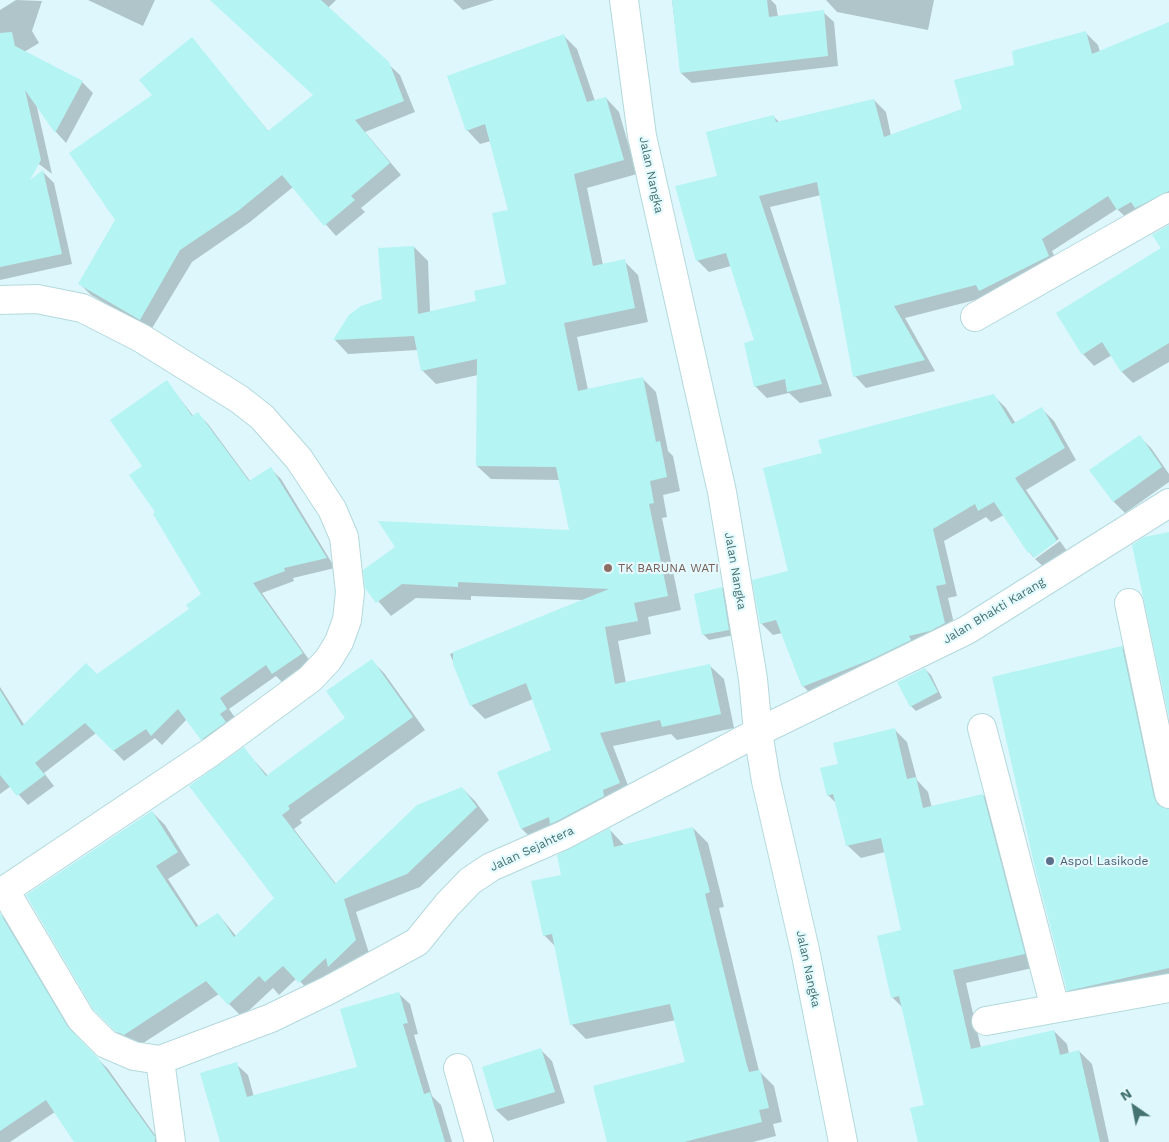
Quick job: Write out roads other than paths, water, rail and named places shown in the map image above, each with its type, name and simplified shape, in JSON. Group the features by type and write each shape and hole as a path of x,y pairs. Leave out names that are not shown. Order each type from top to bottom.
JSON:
{"street":[{"name":"Jalan Nangka","path":"624,0 642,136 722,492 753,679 758,732 766,780 805,950 843,1142"},
{"path":"975,317 1169,207"},
{"path":"0,300 37,299 82,308 141,338 240,399 262,417 298,458 332,509 344,537 350,592 347,620 339,642 328,660 310,679 211,752 1,891 11,900 81,1019 106,1044 134,1056 160,1060 171,1142"},
{"name":"Jalan Bhakti Karang","path":"758,732 967,630 1169,503"},
{"path":"1130,603 1169,794"},
{"path":"982,728 1055,1008"},
{"name":"Jalan Sejahtera","path":"160,1060 271,1018 330,990 417,942 470,881 490,866 564,835 758,732"},
{"path":"986,1021 1169,988"},
{"path":"458,1068 479,1142"}],"place":[{"name":"TK BARUNA WATI","path":"608,568"},
{"name":"Aspol Lasikode","path":"1050,861"}]}
